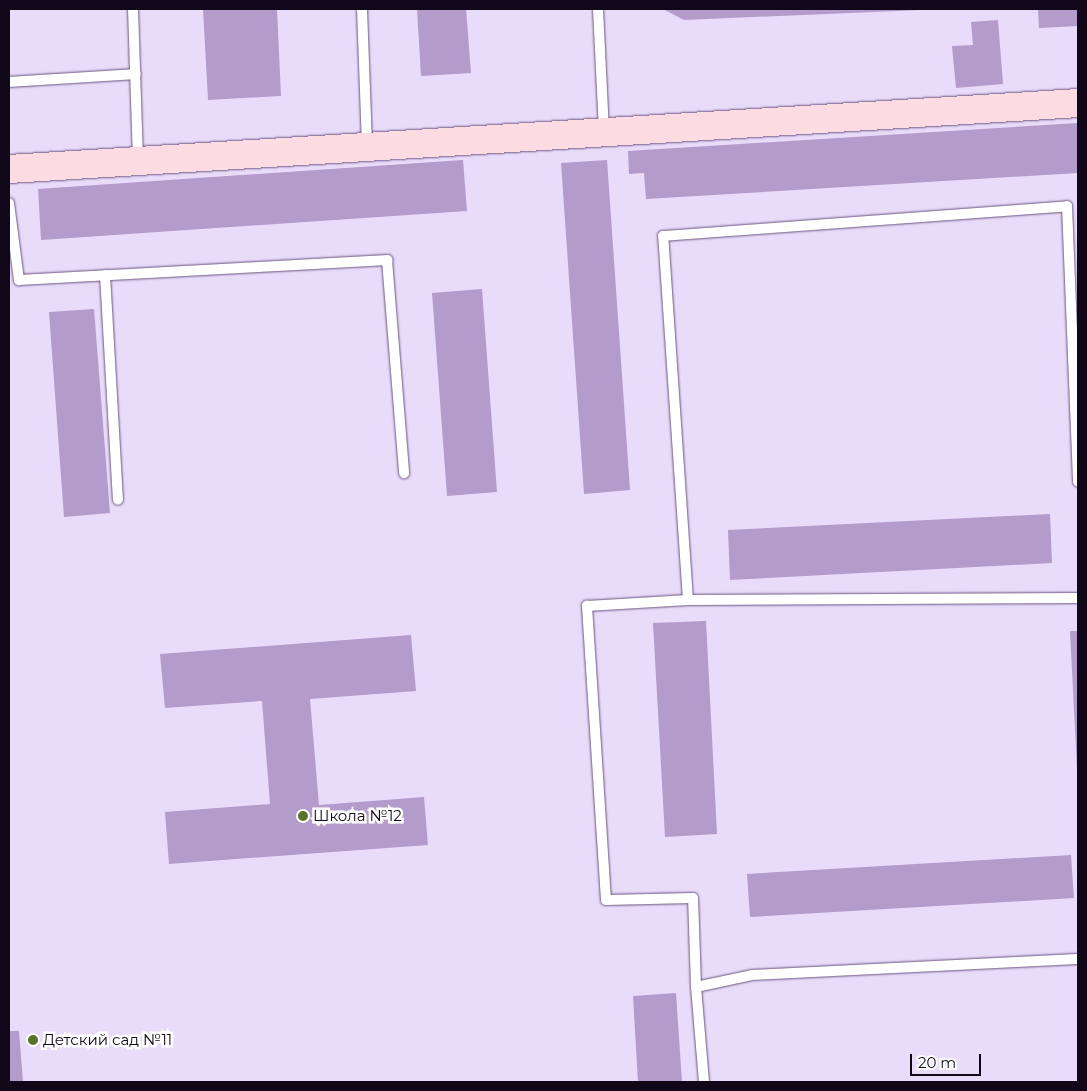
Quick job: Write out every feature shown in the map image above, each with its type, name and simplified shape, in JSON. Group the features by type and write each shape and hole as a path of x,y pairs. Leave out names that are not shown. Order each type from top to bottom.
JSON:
{"street":[{"path":"9,169 605,134 1078,103"}],"lane":[{"path":"133,9 138,160"},
{"path":"362,9 367,148"},
{"path":"598,9 605,134"},
{"path":"9,82 136,74"},
{"path":"9,203 19,280 387,260 404,473"},
{"path":"688,600 663,236 1067,206 1078,482"},
{"path":"105,275 118,500"},
{"path":"704,1082 696,987 693,898 606,900 587,606 688,600 1078,598"},
{"path":"696,987 752,975 1078,959"}],"building":[{"path":"203,9 277,9 281,96 208,100"},
{"path":"417,9 466,9 471,73 421,76"},
{"path":"663,9 921,9 921,10 684,20"},
{"path":"1038,9 1078,9 1078,26 1039,28"},
{"path":"998,20 1003,84 956,88 952,46 973,45 971,22"},
{"path":"1078,123 1078,173 646,199 644,173 629,174 628,151"},
{"path":"463,160 467,211 41,240 38,189"},
{"path":"607,160 630,490 584,494 561,163"},
{"path":"482,289 497,492 447,496 432,293"},
{"path":"94,309 110,513 64,517 49,312"},
{"path":"1050,514 1052,563 730,580 728,530"},
{"path":"706,621 717,834 665,837 653,623"},
{"path":"1070,631 1078,631 1078,769 1077,769"},
{"path":"411,635 416,691 310,699 319,805 424,797 428,845 169,864 165,812 270,804 262,701 165,708 160,654"},
{"path":"1071,855 1074,898 750,917 747,874"},
{"path":"676,993 682,1082 638,1082 633,996"},
{"path":"9,1031 19,1031 23,1082 9,1082"}],"place":[{"name":"Школа №12","path":"303,816"},
{"name":"Детский сад №11","path":"33,1040"}]}
